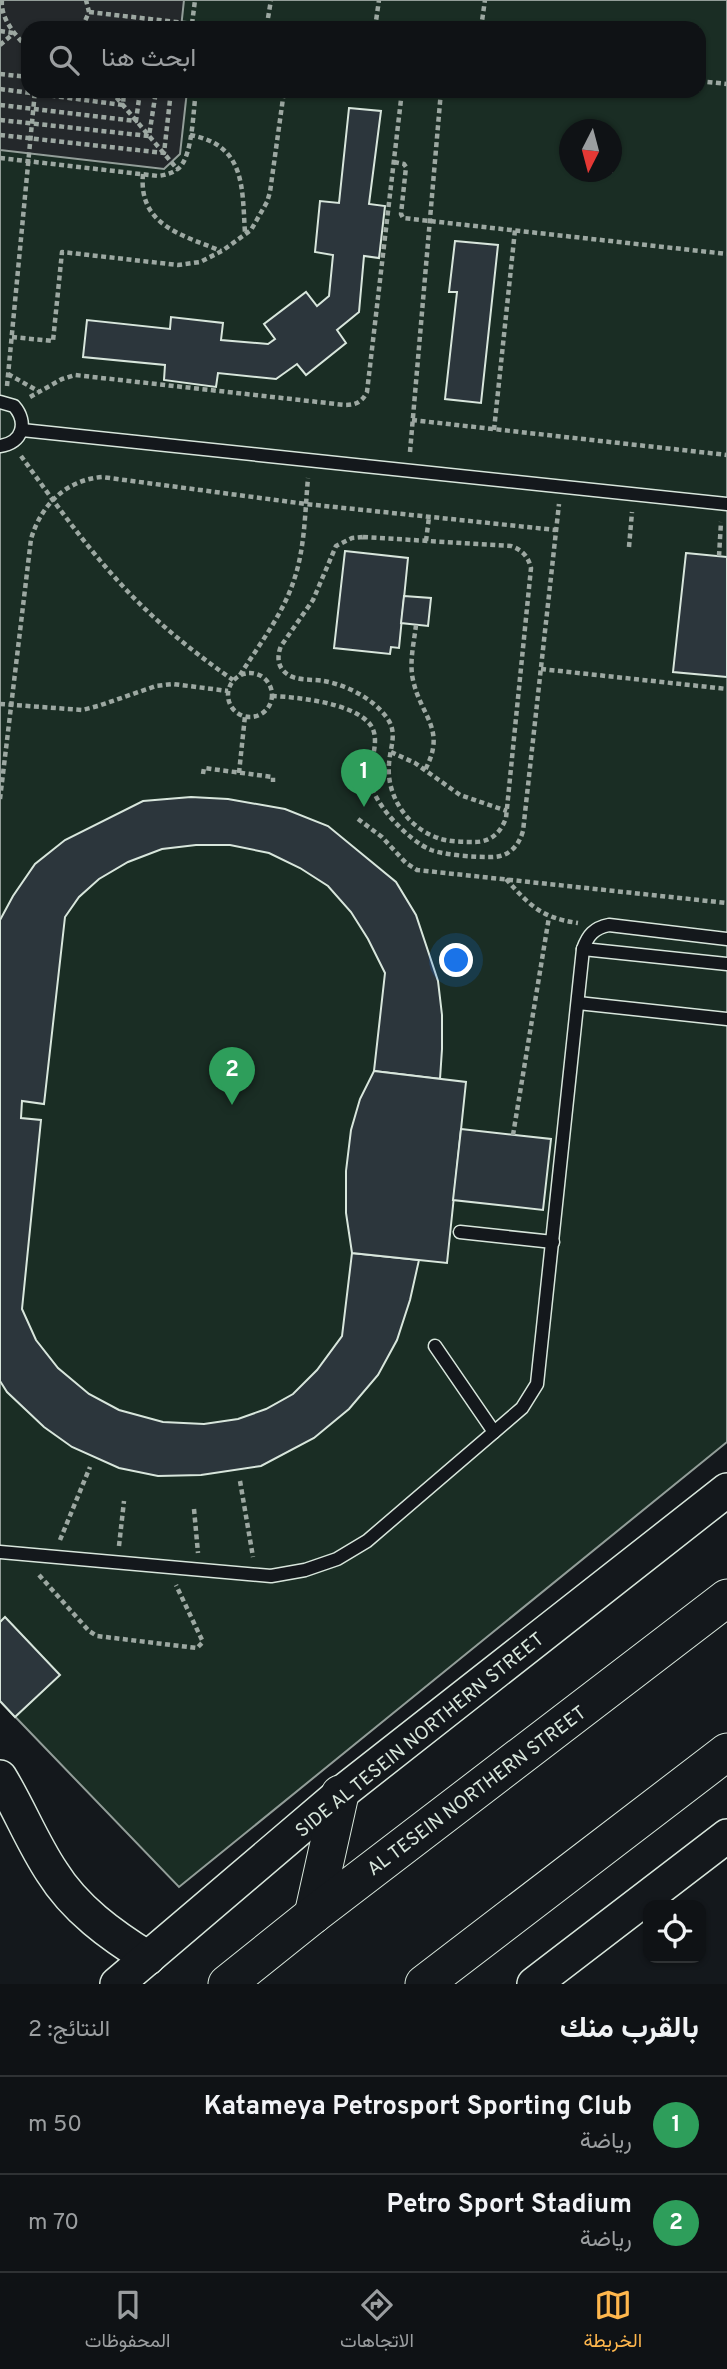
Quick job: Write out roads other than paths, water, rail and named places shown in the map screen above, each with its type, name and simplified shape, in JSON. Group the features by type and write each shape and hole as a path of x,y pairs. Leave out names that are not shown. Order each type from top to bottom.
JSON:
{"main road":[{"name":"AL TESEIN NORTHERN STREET","path":"227,1984 313,1914 727,1598"},
{"path":"424,1984 727,1752"},
{"path":"313,1914 340,1794"}],"street":[{"name":"SIDE AL TESEIN NORTHERN STREET","path":"117,1984 340,1794 727,1490"},
{"path":"0,1777 36,1845 60,1883 82,1909 116,1939 148,1958"},
{"path":"534,1984 727,1836"}],"lane":[{"path":"0,446 11,443 22,430 22,421 6,404"},
{"path":"22,430 725,504"},
{"path":"0,1552 271,1576 305,1570 337,1559 367,1541 522,1408 537,1384 583,949 592,932 600,927 619,925 727,939"},
{"path":"583,949 727,964"},
{"path":"578,1003 727,1019"},
{"path":"460,1233 553,1242"},
{"path":"435,1346 494,1432"}],"place":[{"name":"Katameya Petrosport Sporting Club","path":"364,807"},
{"name":"Petro Sport Stadium","path":"232,1105"}]}
